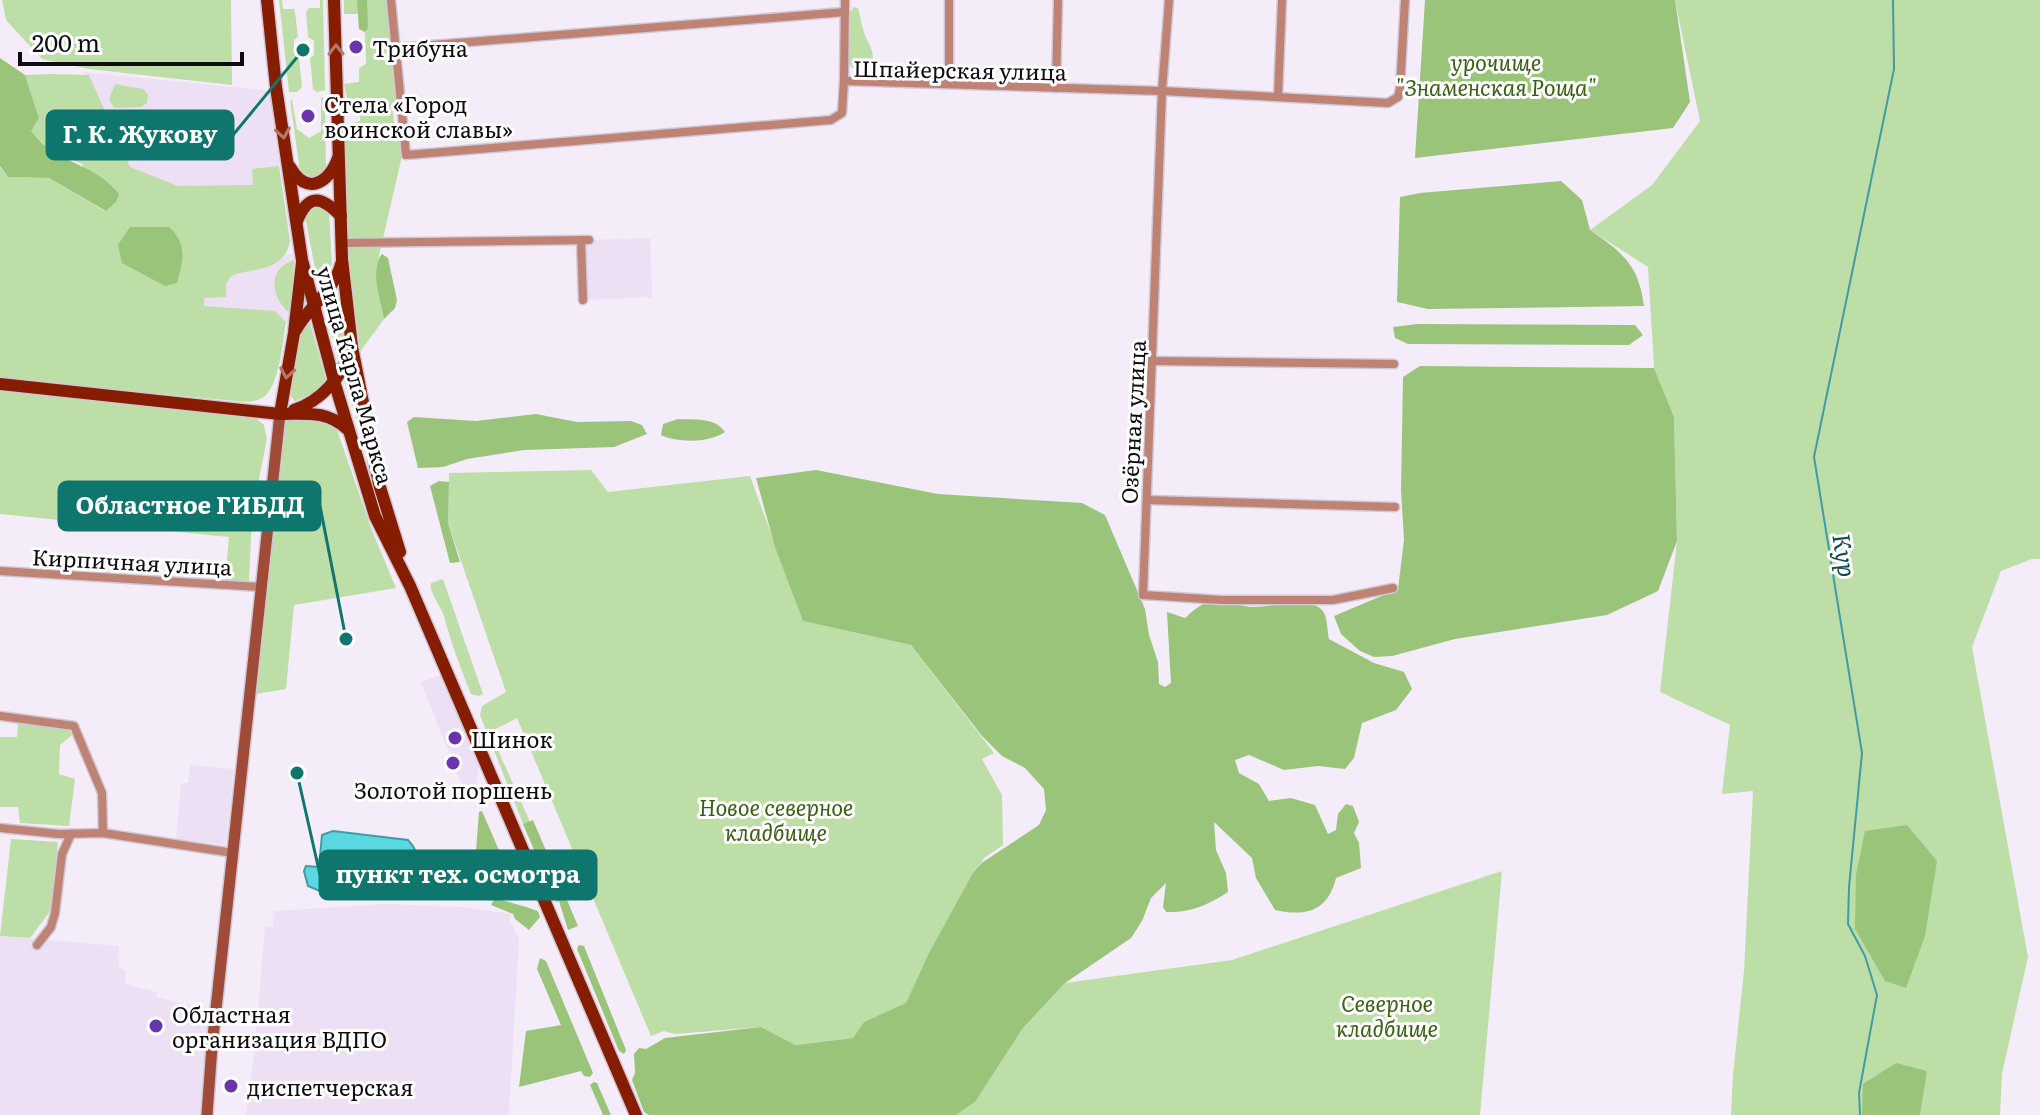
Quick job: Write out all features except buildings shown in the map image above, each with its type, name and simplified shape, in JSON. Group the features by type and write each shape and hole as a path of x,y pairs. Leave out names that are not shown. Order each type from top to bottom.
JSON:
{"main road":[{"path":"267,0 276,87 302,260"},
{"path":"334,0 341,243 352,347 379,484 410,586"},
{"path":"287,161 299,180 313,184 326,179 339,155"},
{"path":"297,221 306,205 314,200 324,201 341,216"},
{"path":"294,333 338,274 342,259"},
{"name":"улица Карла Маркса","path":"302,260 334,381 375,516 410,586 636,1115"},
{"name":"улица Карла Маркса","path":"207,1115 280,414 294,333 302,260"},
{"path":"280,414 309,405 326,391 344,368 352,347"},
{"path":"0,384 280,414 316,414 330,416 349,431"}],"street":[{"path":"391,0 395,48 845,12"},
{"path":"844,81 845,0"},
{"path":"949,0 949,83"},
{"path":"1056,88 1058,0"},
{"name":"Озёрная улица","path":"1169,0 1162,91 1143,595 1222,600 1333,600 1393,588"},
{"path":"1278,96 1282,0"},
{"name":"Шпайерская улица","path":"395,48 406,155 831,120 842,113 844,81 1162,91 1388,103 1398,97 1405,0"},
{"path":"341,243 585,240 583,300"},
{"path":"1153,361 1394,364"},
{"path":"1147,500 1395,507"},
{"name":"Кирпичная улица","path":"0,571 261,587"},
{"path":"0,716 74,726 102,793 103,833"},
{"path":"0,828 71,834 103,833 233,853"},
{"path":"37,945 51,927 62,854 71,834"}],"shaded area":[{"path":"84,72 270,91 280,170 256,173 257,186 179,190 127,170"},
{"path":"650,238 652,297 583,300 581,240"},
{"path":"202,251 295,254 291,323 199,316"},
{"path":"445,674 480,760 475,790 467,798 421,682"},
{"path":"190,765 234,769 226,845 176,839 181,783 188,783"},
{"path":"386,904 463,907 511,914 510,921 519,939 509,1115 246,1115 265,927 273,927 273,911"},
{"path":"0,936 119,946 119,966 126,972 125,984 157,992 156,997 215,1012 207,1115 0,1115"}],"green space":[{"path":"2,0 231,0 232,85 89,69 42,59 6,20"},
{"path":"279,0 282,0 283,9 294,9 295,12 298,37 294,40 294,53 299,58 302,87 297,92 289,92"},
{"path":"320,0 323,0 325,90 317,92 313,89 310,58 314,55 314,41 308,37 306,12 309,8 320,8"},
{"path":"344,0 389,0 397,102 392,103 394,123 399,124 402,156 376,269 384,319 360,352 348,249 345,141 348,124 360,121 360,107 348,102 344,84 359,82 359,68 366,64 365,32 359,29 358,14 344,14"},
{"path":"357,0 367,0 368,28 365,32 359,29"},
{"name":"урочище \"Знаменская Роща\"","path":"1425,0 1675,0 1690,102 1673,128 1415,158"},
{"path":"1675,0 2040,0 2040,559 2001,571 1972,647 2028,957 2002,1074 2000,1115 1731,1115 1744,971 1753,791 1722,794 1730,725 1660,692 1677,541 1674,417 1654,368 1648,267 1590,230 1652,185 1700,121"},
{"path":"854,7 858,8 873,53 869,69 852,68 849,63 848,15"},
{"path":"0,58 25,75 39,118 31,131 53,151 101,177 119,194 116,202 106,211 49,178 8,177 0,166"},
{"path":"25,75 89,75 130,167 178,186 253,185 252,169 279,166 290,241 287,251 274,264 231,276 226,284 226,297 204,298 204,306 275,311 286,322 276,375 268,393 262,398 239,401 0,379 0,167 8,177 49,178 105,211 82,164 46,147 30,130 39,118"},
{"path":"115,84 143,89 148,94 147,103 141,107 114,108 109,99"},
{"path":"321,98 325,98 326,169 313,178 300,171 290,100 297,129 309,138 321,131"},
{"path":"1561,181 1582,200 1590,230 1620,253 1633,270 1644,306 1428,309 1397,302 1400,197"},
{"path":"318,205 329,212 332,264 318,284 305,216 310,207"},
{"path":"130,227 169,227 175,234 182,253 177,283 165,286 122,263 118,245"},
{"path":"382,254 388,258 397,300 395,308 384,319 376,276"},
{"path":"294,260 291,309 287,311 277,297 274,282 280,269"},
{"path":"337,294 345,350 339,364 325,309"},
{"path":"309,320 326,380 316,392 295,401 289,394 290,378 304,322"},
{"path":"1418,324 1635,325 1643,335 1629,345 1408,344 1395,338 1393,327"},
{"path":"1420,366 1654,368 1674,417 1677,541 1658,591 1607,615 1455,639 1392,656 1374,657 1360,651 1341,634 1334,616 1398,589 1404,540 1401,490 1403,377"},
{"path":"348,370 361,427 359,428 343,378"},
{"path":"0,388 251,414 264,425 267,439 252,514 249,582 225,580 229,537 0,514"},
{"path":"536,414 577,422 631,421 642,425 647,434 614,447 524,450 467,459 443,467 418,468 407,422 414,417 476,421"},
{"path":"293,418 335,424 371,528 396,588 294,605 286,689 256,694 269,517 282,430 285,422"},
{"path":"678,419 710,422 725,432 693,441 661,435 663,424"},
{"name":"Новое северное кладбище","path":"591,470 608,492 750,476 803,621 911,645 994,753 982,759 1002,795 1003,845 984,858 907,1003 864,1022 853,1038 794,1045 761,1027 675,1034 664,1031 651,1036 517,718 490,732 530,822 523,824 480,715 482,706 506,692 448,523 449,473"},
{"path":"816,470 938,494 1082,503 1105,515 1145,609 1158,662 1159,684 1165,687 1171,683 1167,612 1185,618 1203,604 1216,600 1253,607 1307,604 1321,609 1329,639 1374,663 1404,672 1412,689 1396,710 1362,723 1354,758 1345,769 1318,766 1284,770 1249,755 1235,760 1239,773 1259,784 1269,801 1291,798 1315,805 1328,834 1336,830 1338,814 1346,804 1353,806 1359,822 1354,833 1359,843 1361,868 1336,878 1327,898 1314,909 1296,913 1275,910 1256,878 1252,858 1214,822 1216,850 1226,873 1228,892 1198,907 1166,912 1163,907 1166,883 1151,898 1131,938 1065,983 1023,1028 975,1102 956,1115 649,1115 644,1112 632,1080 635,1073 634,1054 639,1048 646,1049 665,1038 761,1027 795,1045 853,1038 864,1022 906,1003 929,953 973,873 983,862 1039,825 1046,810 1044,789 1025,768 1002,756 982,736 911,645 803,621 775,547 756,478"},
{"path":"439,481 449,482 448,523 460,562 450,563 430,486"},
{"path":"443,579 483,694 479,696 471,694 432,590 431,583"},
{"path":"18,724 68,728 72,735 60,745 59,774 75,779 69,826 20,823 18,807 0,807 0,737 17,737"},
{"path":"482,811 501,855 479,877 474,876 479,812"},
{"path":"533,820 578,926 568,930 559,901 556,902 523,824"},
{"path":"1907,825 1937,861 1925,936 1906,988 1885,981 1855,929 1856,875 1865,831"},
{"path":"11,839 58,842 51,910 30,938 0,936"},
{"name":"Северное кладбище","path":"1502,871 1480,1115 956,1115 975,1102 1023,1028 1065,983 1232,960"},
{"path":"494,899 538,911 540,917 529,930 513,914 491,905"},
{"path":"579,945 584,946 626,1050 624,1054 619,1051 577,949"},
{"path":"540,958 546,961 593,1073 590,1077 584,1076 581,1071 519,1087 526,1031 561,1025 537,969"},
{"path":"1896,1063 1927,1071 1920,1115 1862,1115 1863,1084"},
{"path":"594,1082 611,1115 603,1115 590,1085"}],"water":[{"path":"333,831 408,840 418,860 414,896 331,898 323,897 320,891 308,886 304,871 306,866 319,867 322,835"}],"waterway":[{"name":"Кур","path":"1860,1115 1859,1093 1877,995 1865,956 1848,924 1862,753 1814,457 1894,69 1893,0"}],"place":[{"name":"Трибуна","path":"356,47"},
{"name":"Г. К. Жукову","path":"303,50"},
{"name":"Стела «Город воинской славы»","path":"308,116"},
{"name":"Областное ГИБДД","path":"346,639"},
{"name":"Шинок","path":"455,738"},
{"name":"Золотой поршень","path":"453,763"},
{"name":"пункт тех. осмотра","path":"297,773"},
{"name":"Областная организация ВДПО","path":"156,1026"},
{"name":"диспетчерская","path":"231,1086"}]}
